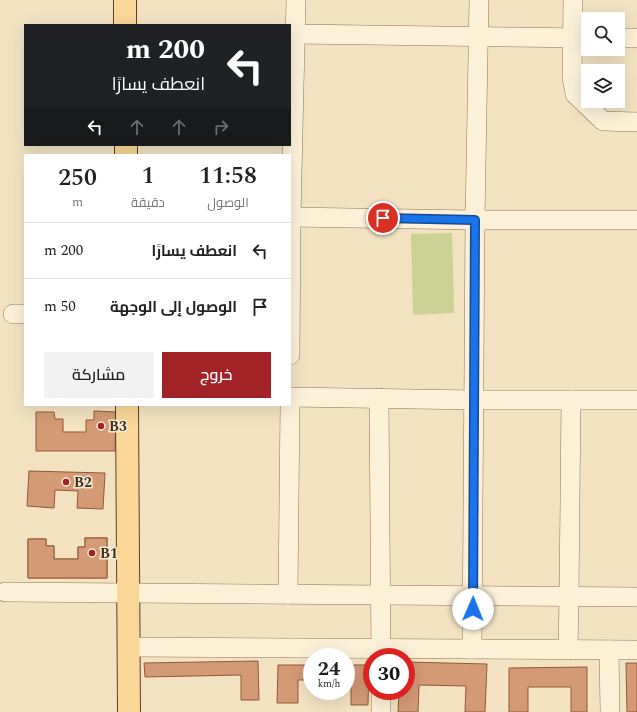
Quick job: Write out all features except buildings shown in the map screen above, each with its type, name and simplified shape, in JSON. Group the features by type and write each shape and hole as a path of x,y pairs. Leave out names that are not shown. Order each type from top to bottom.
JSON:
{"main road":[{"path":"125,0 125,24"},
{"path":"127,406 129,712"}],"street":[{"path":"296,0 291,217 475,220 637,220"},
{"path":"472,649 475,220 479,0"},
{"path":"573,0 580,37 572,77 575,94 604,121 637,122"},
{"path":"296,34 580,37"},
{"path":"625,38 637,38"},
{"path":"291,397 474,400 637,400"},
{"path":"379,398 381,648"},
{"path":"568,650 571,400"},
{"path":"288,594 290,406"},
{"path":"5,592 637,597"},
{"path":"128,647 363,653"},
{"path":"415,652 472,649 637,650"},
{"path":"609,650 610,712"},
{"path":"381,700 381,712"}],"green space":[{"path":"452,233 454,313 413,315 411,234"}],"place":[{"name":"B3","path":"101,426"},
{"name":"B2","path":"66,482"},
{"name":"B1","path":"92,553"}],"route":[{"path":"383,218 475,220 473,609"}]}
